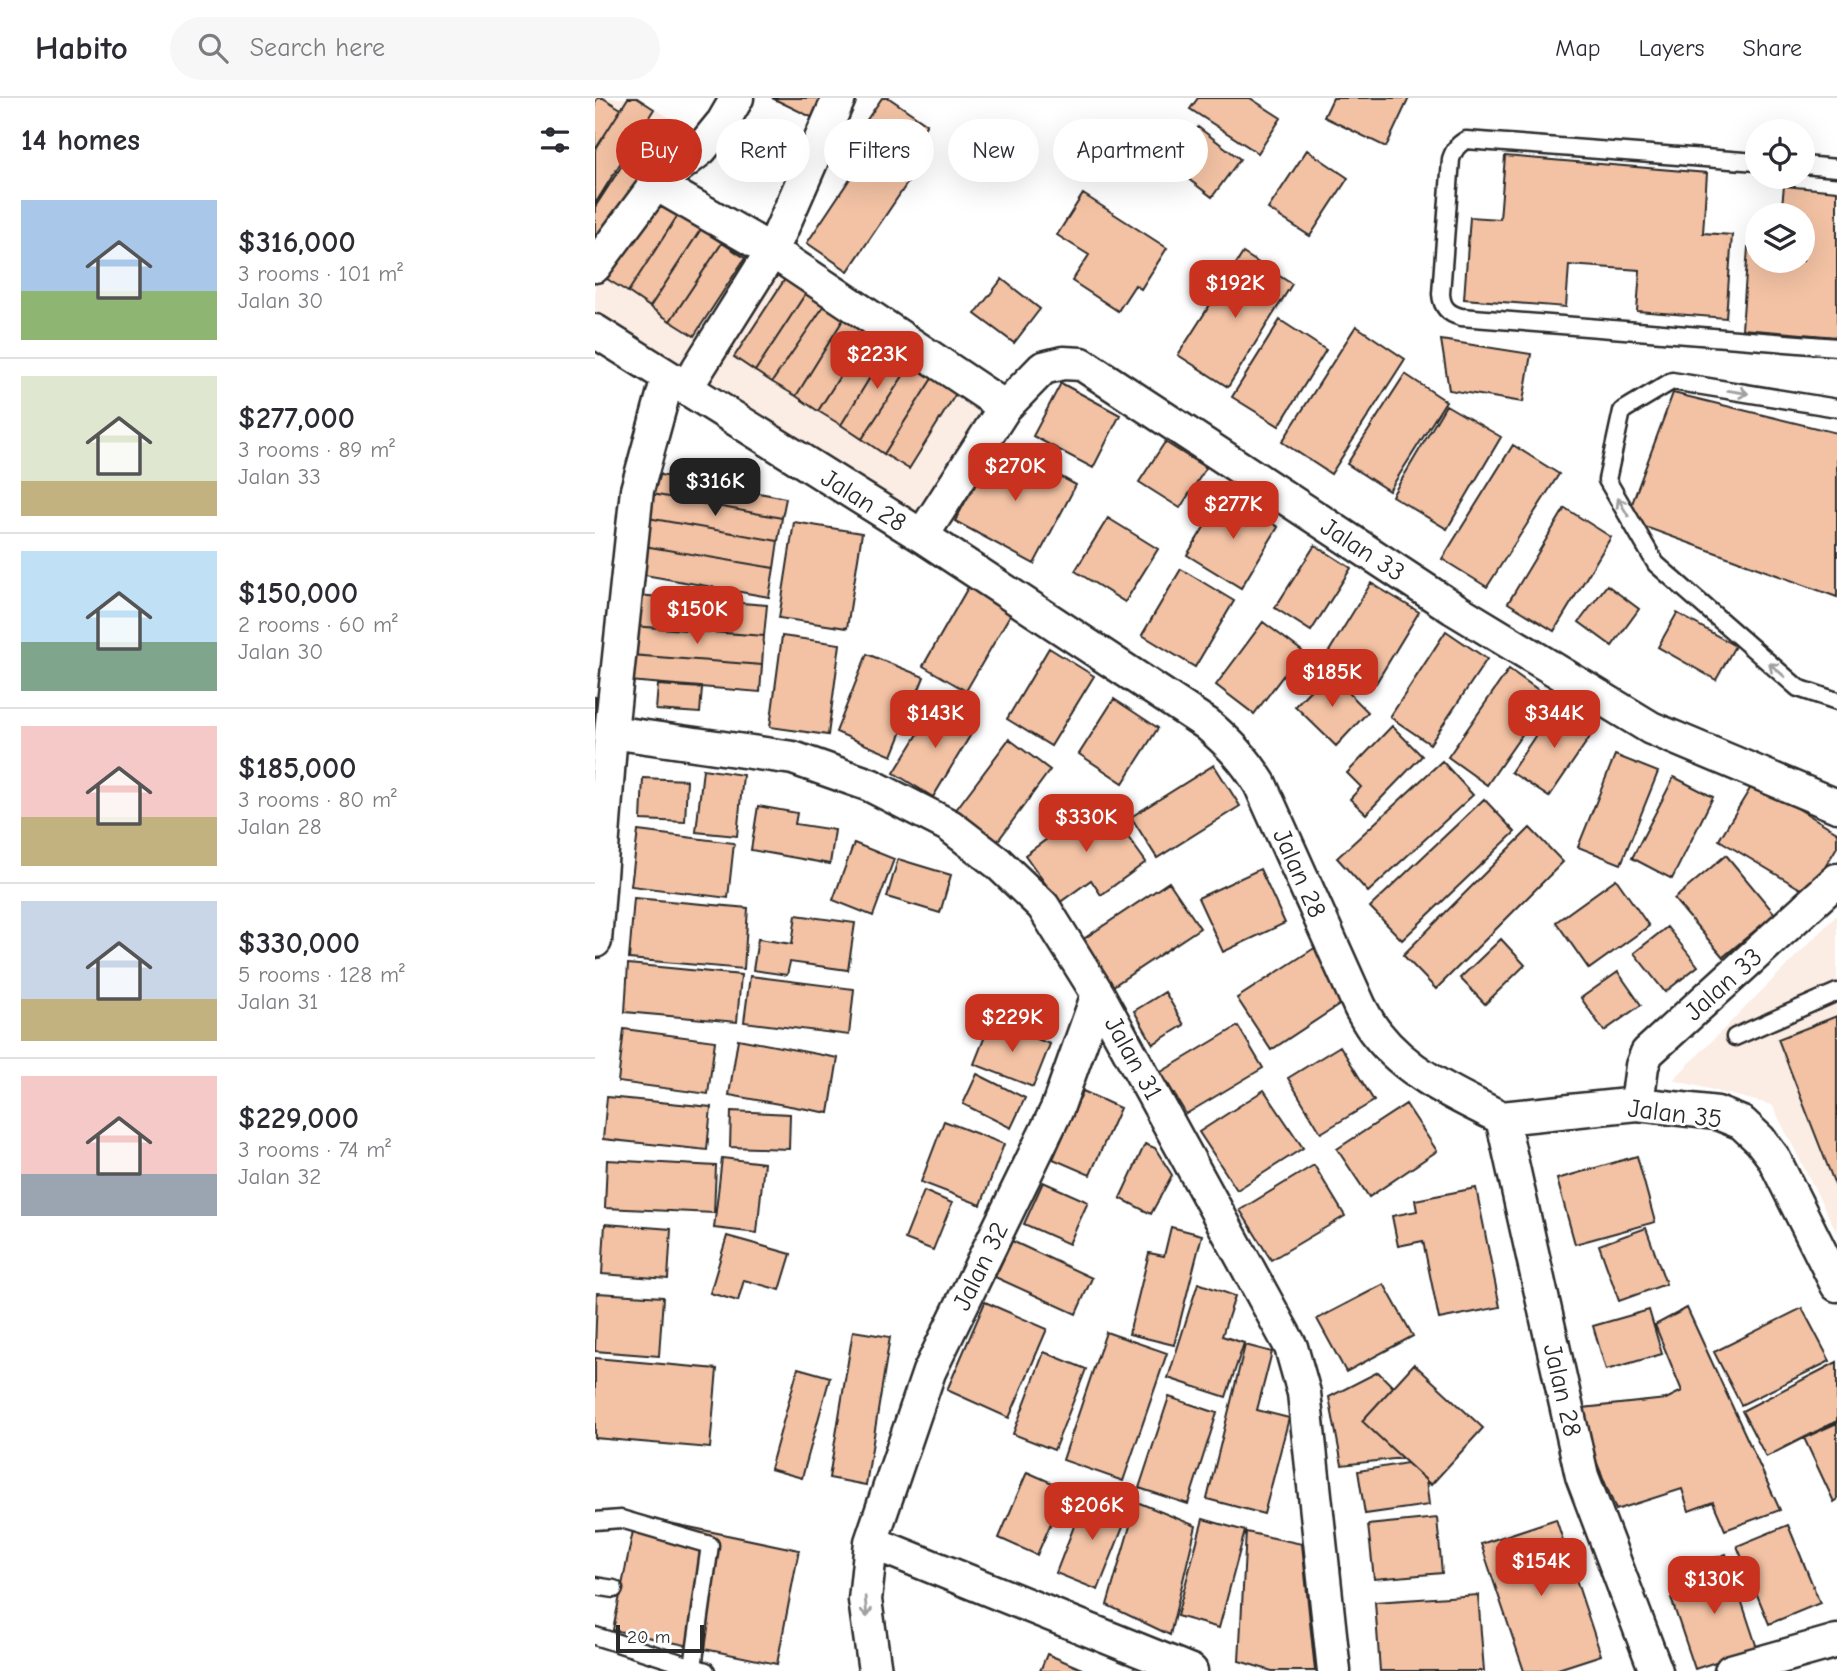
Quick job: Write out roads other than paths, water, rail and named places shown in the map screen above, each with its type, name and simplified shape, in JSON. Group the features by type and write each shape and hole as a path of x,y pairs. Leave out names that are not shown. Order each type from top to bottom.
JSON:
{"street":[{"path":"595,266 656,184 701,149 723,122 737,98"},
{"path":"595,941 611,732 637,490 677,383 772,251 839,98"},
{"path":"656,184 772,251 1005,407"},
{"name":"Jalan 28","path":"595,331 922,536 1207,724 1232,745 1248,765 1260,784 1360,1007 1377,1035 1409,1066 1451,1092 1502,1118 1582,1476 1655,1671"},
{"name":"Jalan 33","path":"922,536 1005,407 1043,368 1063,363 1082,364 1453,608 1651,727 1837,806"},
{"name":"Jalan 31","path":"611,732 793,758 870,785 950,826 998,863 1043,906 1098,994 1291,1347 1304,1393 1334,1671"},
{"name":"Jalan 33","path":"1637,1104 1642,1066 1647,1053 1837,880"},
{"name":"Jalan 32","path":"875,1671 865,1600 870,1542 929,1372 1057,1109 1098,994"},
{"name":"Jalan 35","path":"1502,1118 1637,1104 1717,1113 1742,1123 1773,1157 1837,1285"},
{"path":"870,1542 1191,1671"},
{"path":"1731,1671 1837,1641"}],"lane":[{"path":"1745,161 1466,140 1453,151 1451,159 1442,302 1446,310 1461,317 1837,347"},
{"path":"1815,166 1837,168"},
{"path":"1837,408 1672,381 1622,411 1607,480 1656,565 1798,688 1837,701"},
{"path":"1735,1037 1837,992"},
{"path":"595,1521 621,1519 710,1545 700,1669 595,1636"},
{"path":"595,1586 614,1589"}]}
